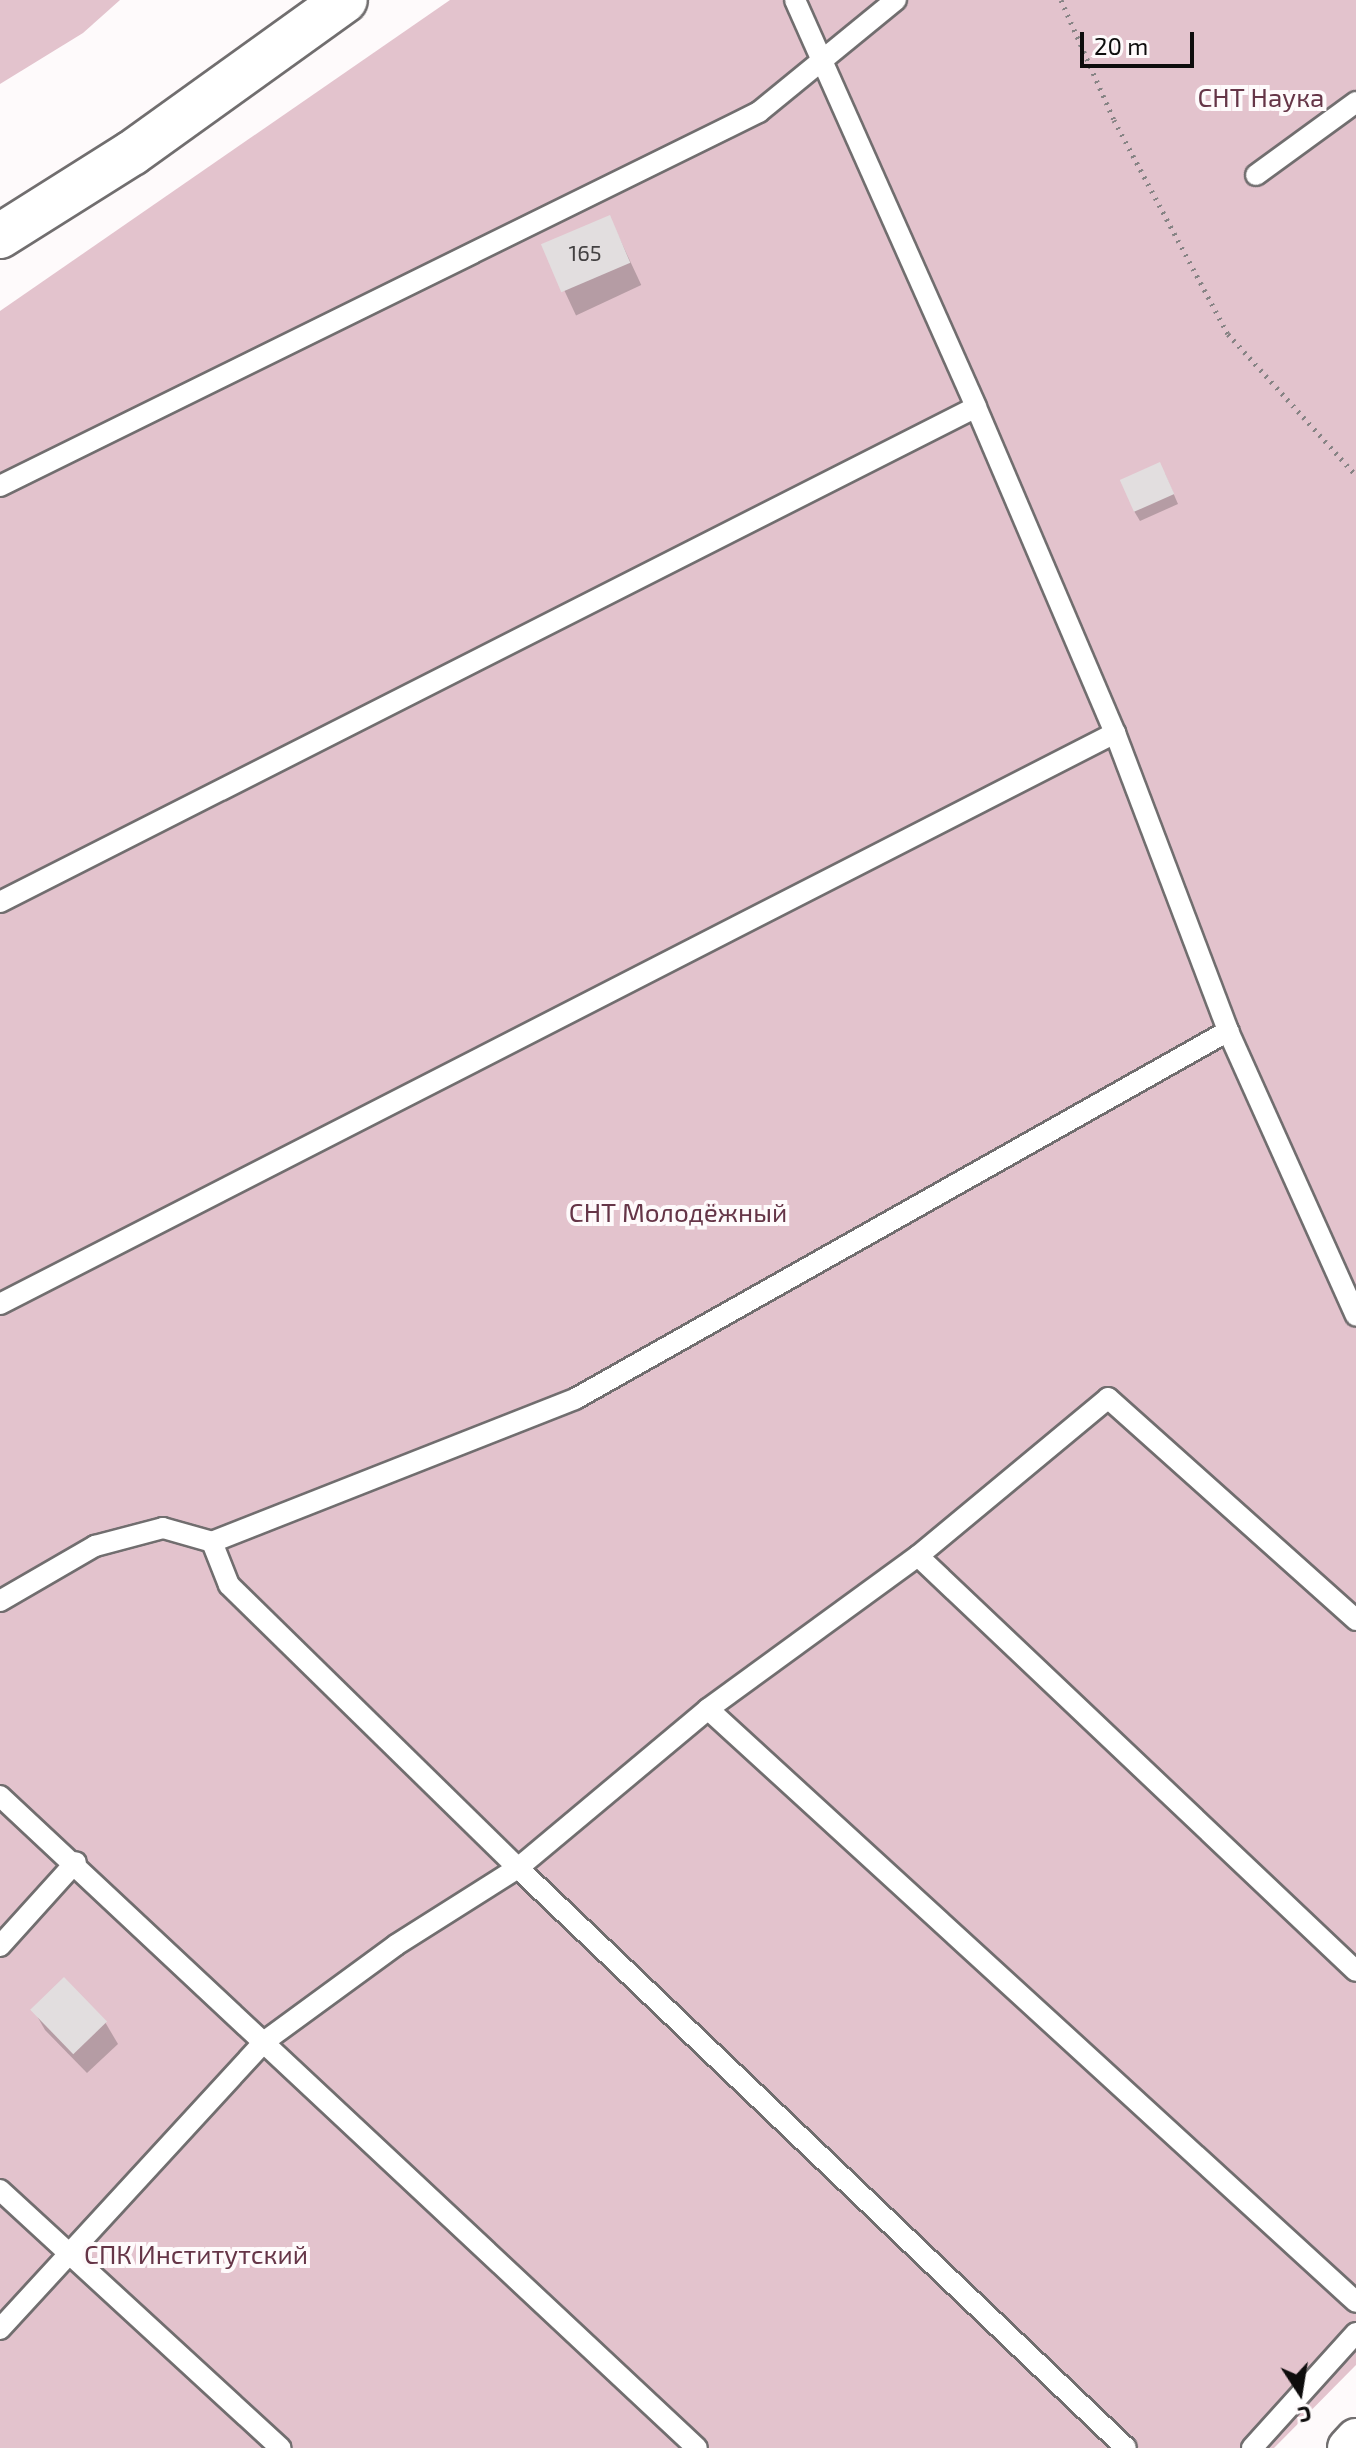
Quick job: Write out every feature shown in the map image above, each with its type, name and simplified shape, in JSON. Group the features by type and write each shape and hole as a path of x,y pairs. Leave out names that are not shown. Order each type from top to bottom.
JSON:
{"street":[{"path":"0,236 132,153 345,0"},
{"path":"1348,2448 1356,2439"}],"lane":[{"path":"795,0 976,407 1115,733 1228,1031 1356,1316"},
{"path":"0,486 759,112 896,0"},
{"path":"1256,175 1356,102"},
{"path":"0,902 976,407"},
{"path":"0,1304 1115,733"},
{"path":"0,1601 95,1546 163,1528 212,1542 575,1399 1228,1031"},
{"path":"0,2329 265,2041 396,1945 518,1868 708,1709 918,1556 1108,1398 1356,1620"},
{"path":"212,1542 229,1585 518,1868 1126,2448"},
{"path":"918,1556 1356,1971"},
{"path":"708,1709 1356,2302"},
{"path":"0,1796 76,1862 697,2448"},
{"path":"0,1946 76,1862"},
{"path":"0,2190 281,2448"},
{"path":"1252,2448 1356,2333"}],"path":[{"path":"1061,0 1114,120 1228,334 1356,475"}],"green space":[{"path":"0,0 120,0 83,33 0,84"},
{"name":"СНТ Молодёжный","path":"450,0 1356,0 1356,2365 1274,2448 0,2448 0,311"}],"building":[{"path":"610,215 630,263 561,292 541,244"},
{"path":"1160,462 1174,494 1134,512 1120,480"},
{"path":"64,1977 107,2022 73,2054 30,2010"}],"park label":[{"name":"СНТ Наука","path":"1261,97"},
{"name":"СПК Институтский","path":"196,2254"}]}
